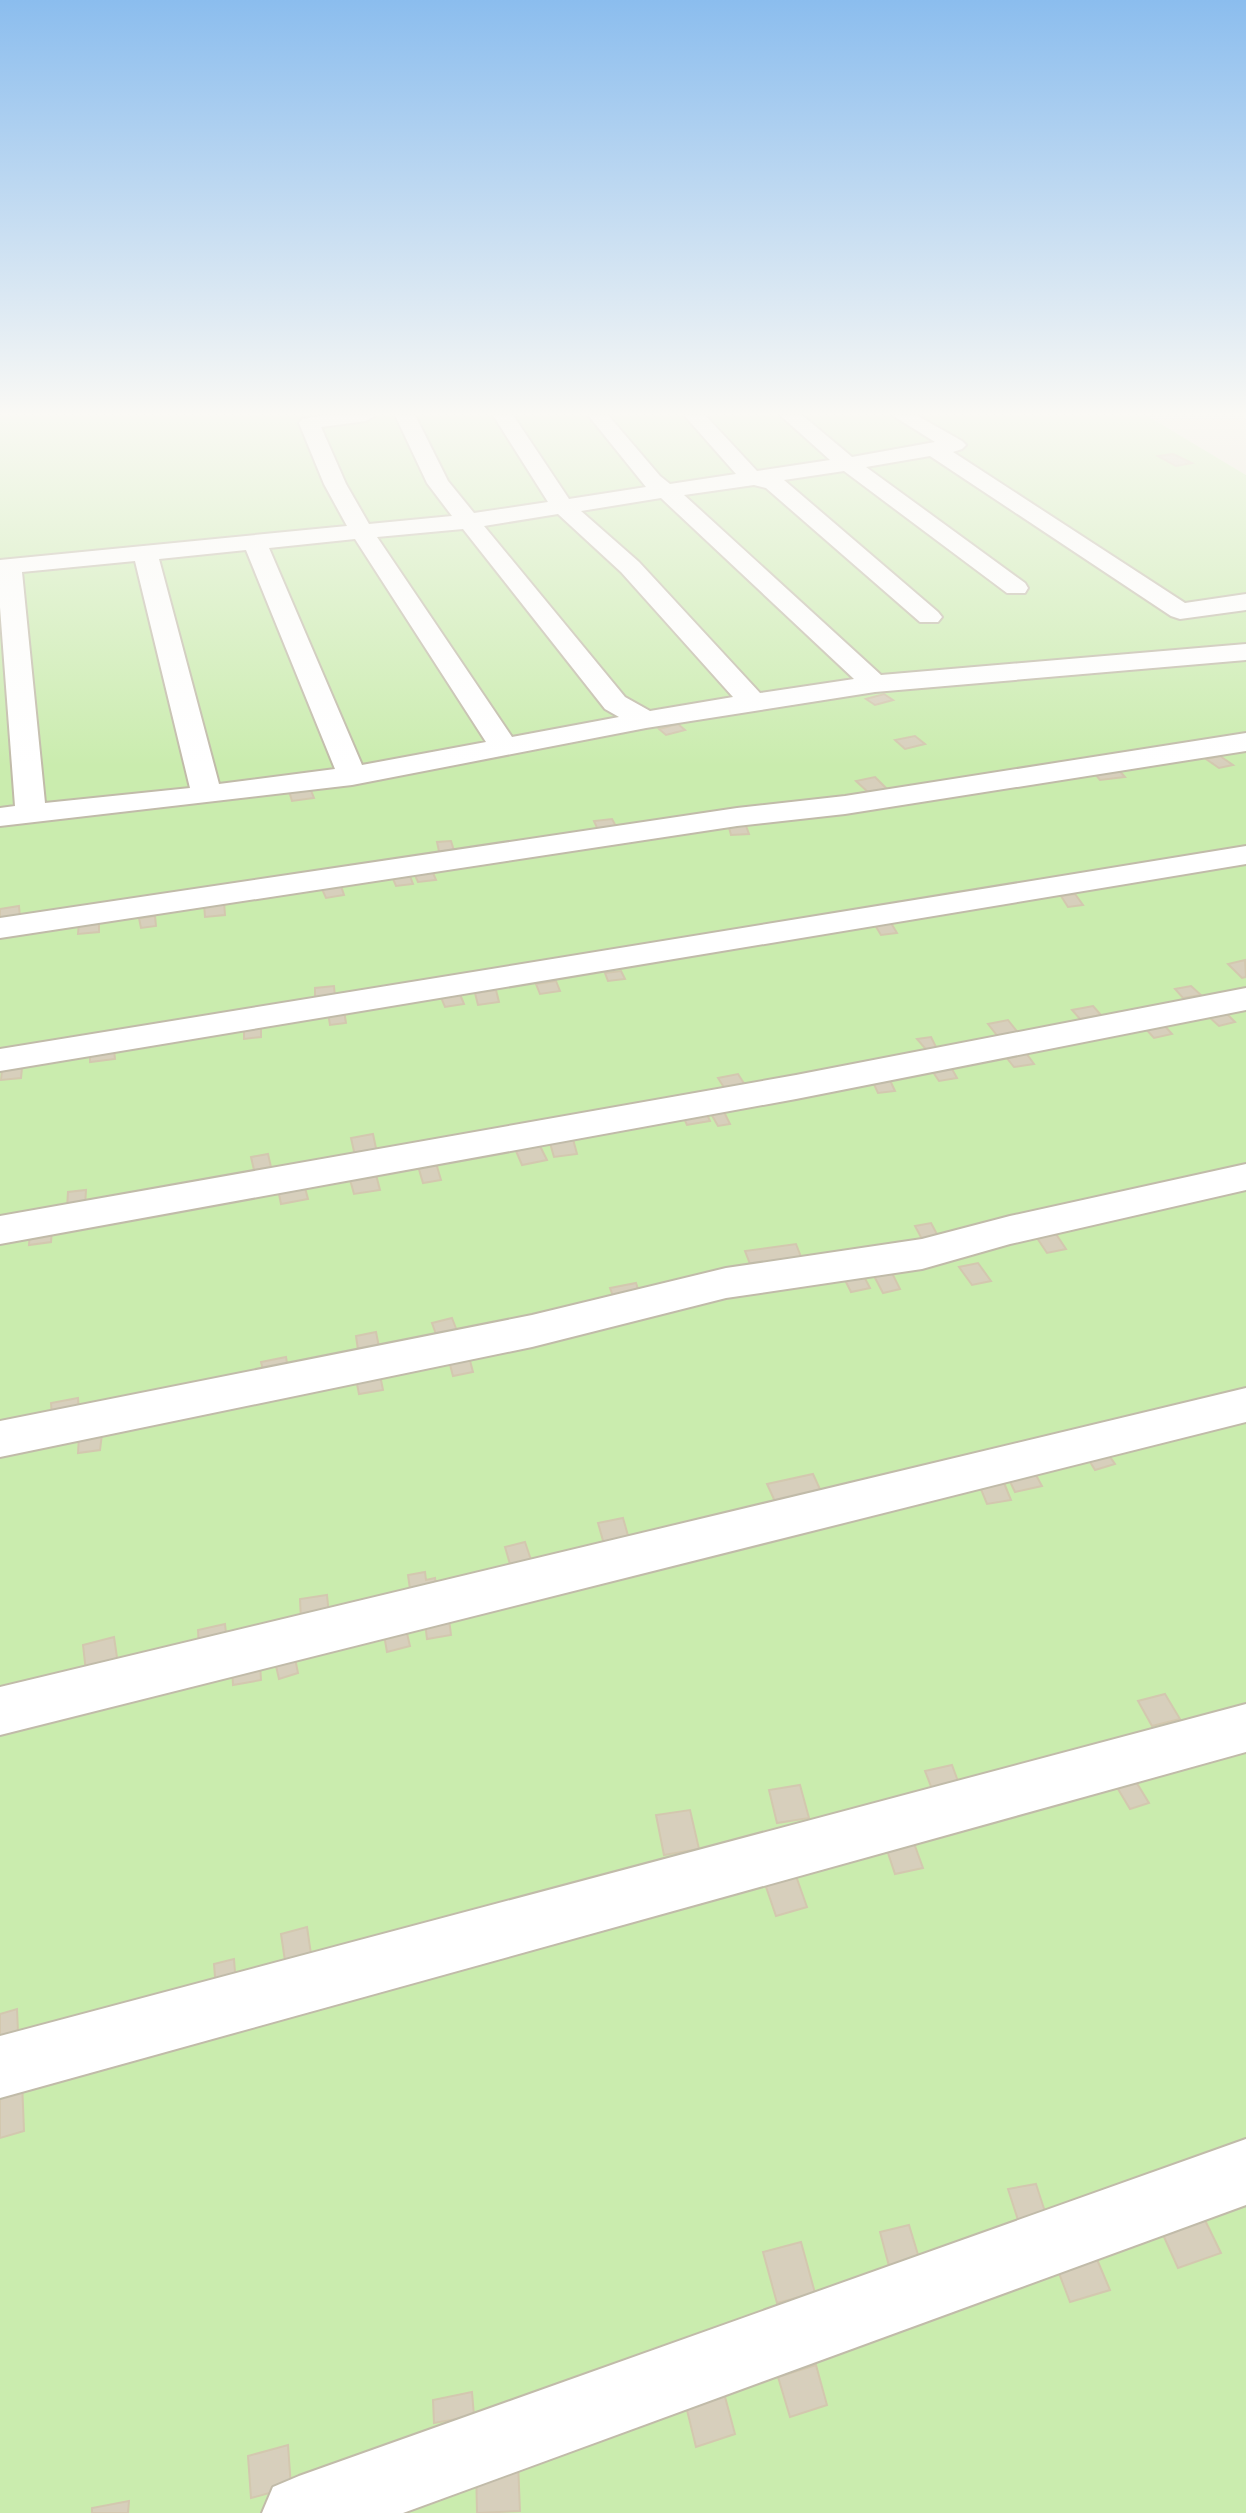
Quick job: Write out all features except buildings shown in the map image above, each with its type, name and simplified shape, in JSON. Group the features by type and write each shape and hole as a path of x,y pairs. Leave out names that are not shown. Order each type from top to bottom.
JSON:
{"lane":[{"path":"31,814 5,566 347,532"},
{"path":"361,532 440,646 504,747"},
{"path":"478,532 615,703 646,720"},
{"path":"591,532 630,567 753,702"},
{"path":"711,532 875,684"},
{"path":"831,532 929,617"},
{"path":"940,532 1016,588"},
{"path":"1060,532 1180,611 1246,602"},
{"path":"254,541 352,776"},
{"path":"145,552 207,795"},
{"path":"0,817 352,776 646,720 875,684 1246,652"},
{"path":"0,928 737,817 845,805 1246,742"},
{"path":"0,1060 1246,855"},
{"path":"0,1230 796,1087 1246,999"},
{"path":"0,1439 532,1331 726,1283 922,1254 1010,1230 1246,1177"},
{"path":"0,1711 1246,1405"},
{"path":"0,2067 1246,1728"},
{"path":"299,2513 1246,2172"}],"green space":[{"path":"0,532 1246,532 1246,2513 0,2513"}]}
